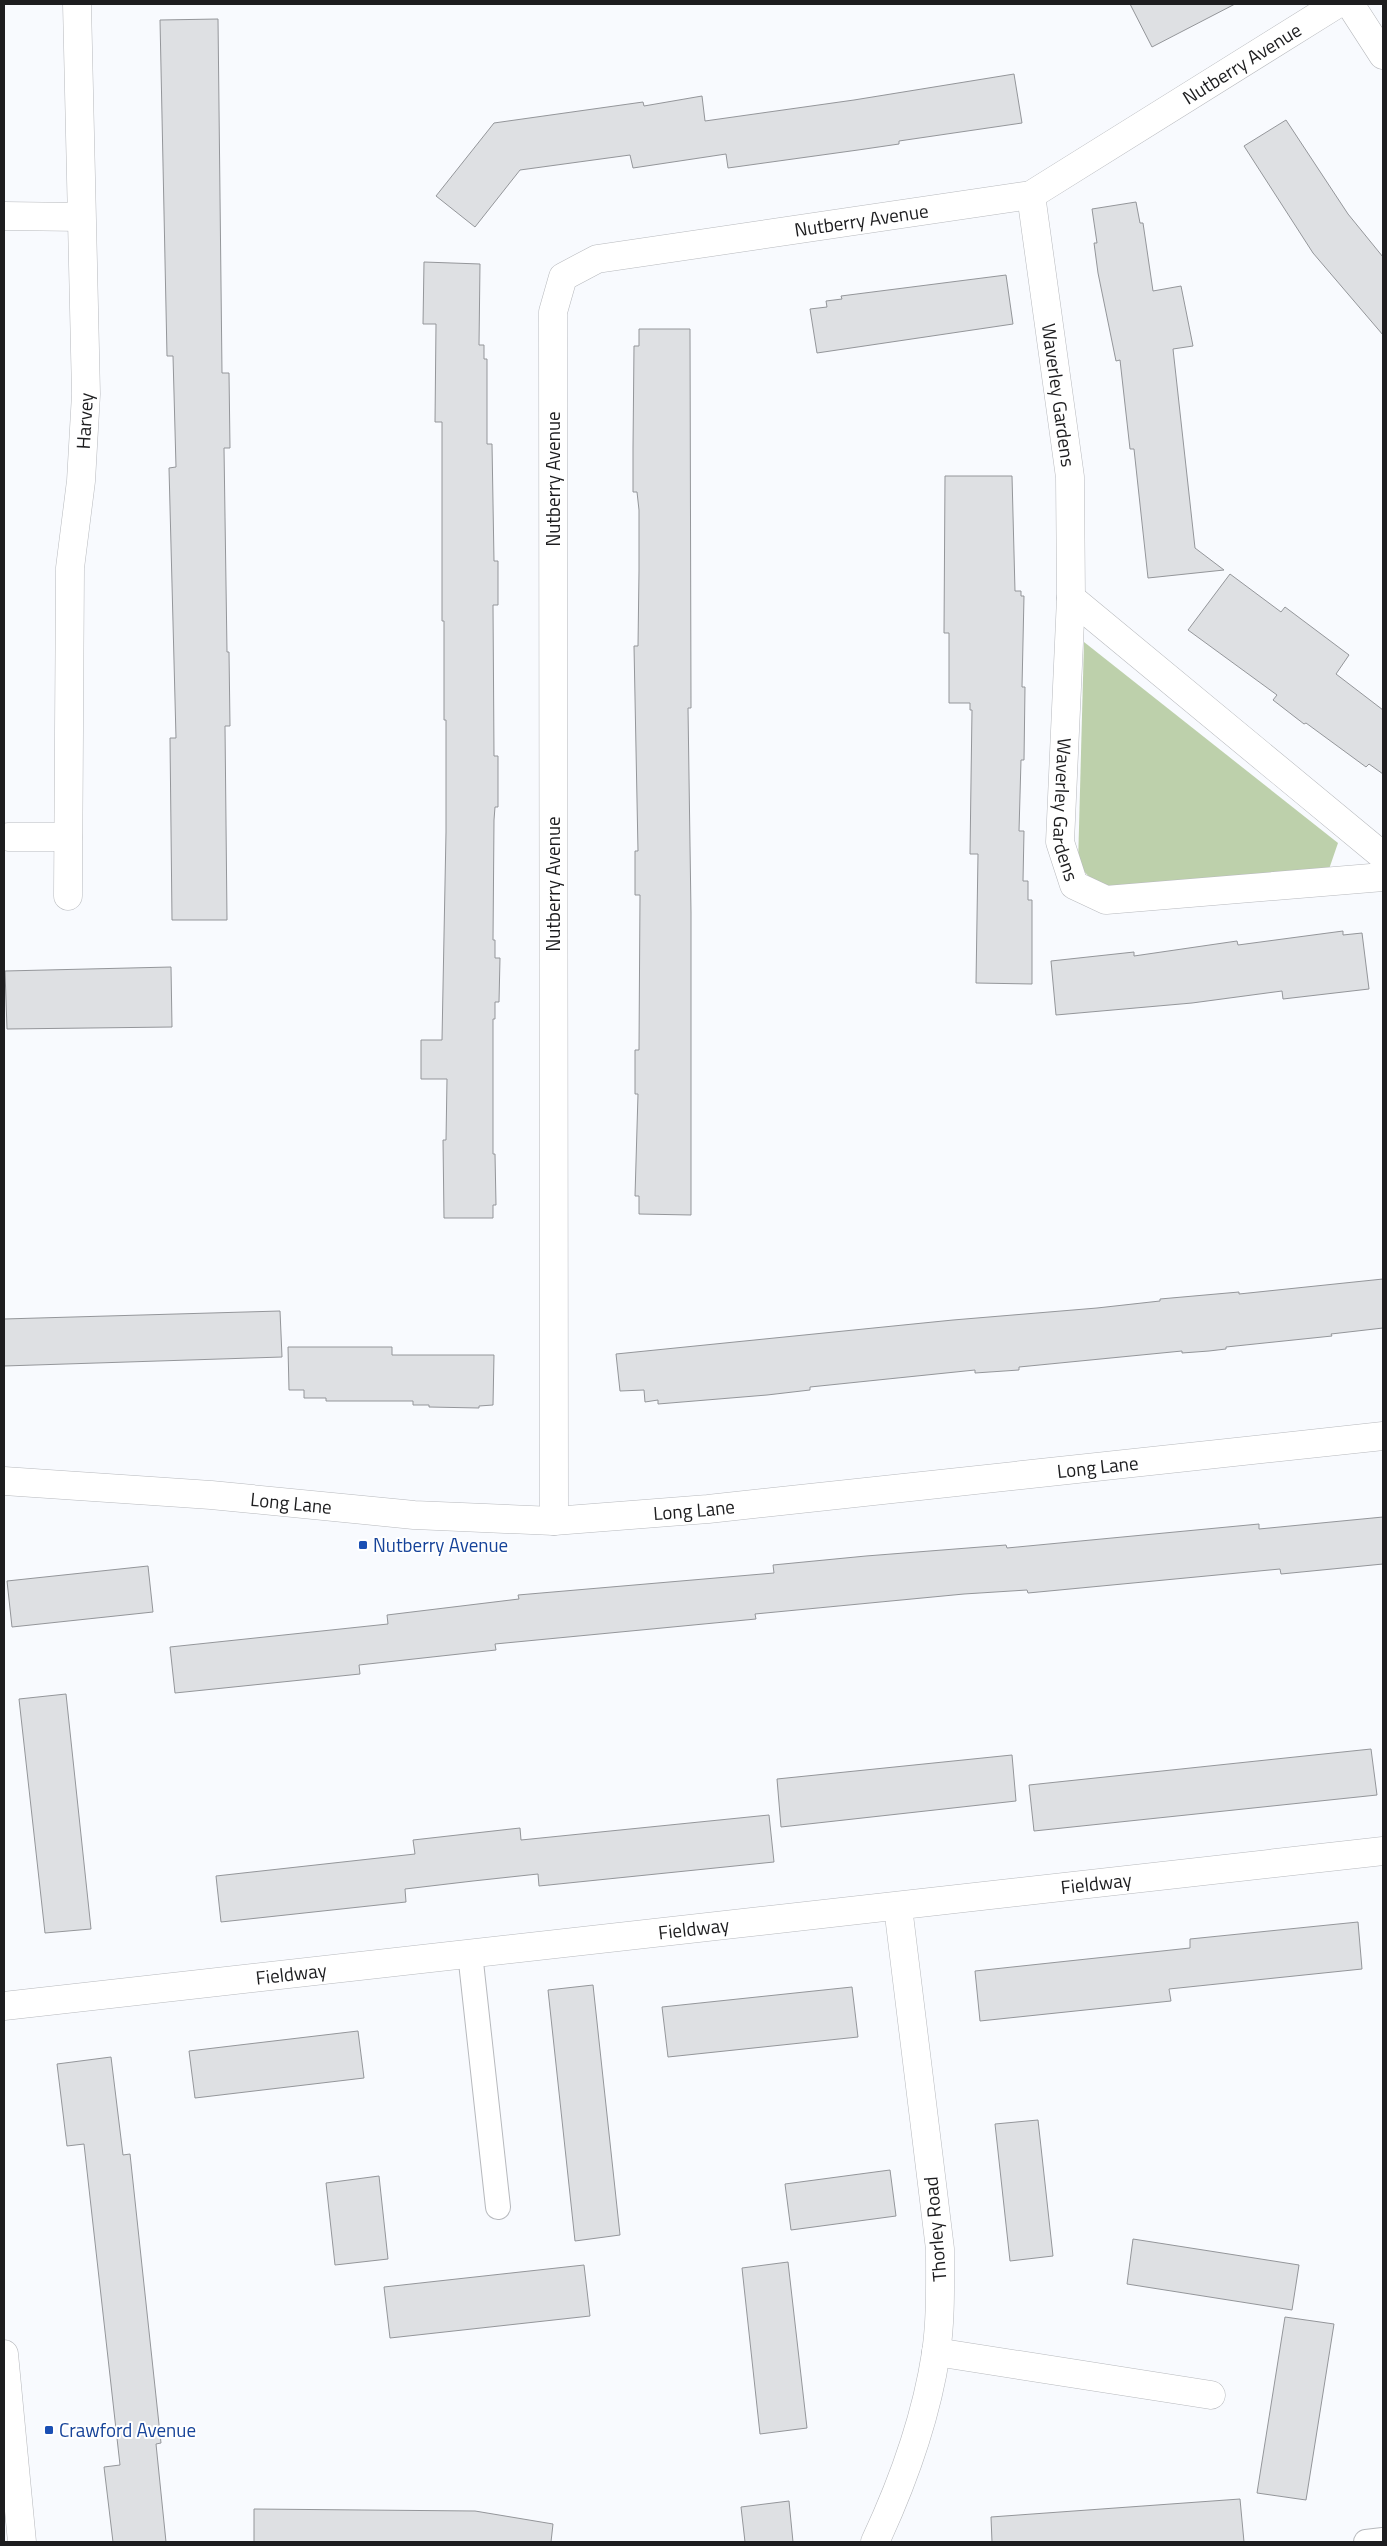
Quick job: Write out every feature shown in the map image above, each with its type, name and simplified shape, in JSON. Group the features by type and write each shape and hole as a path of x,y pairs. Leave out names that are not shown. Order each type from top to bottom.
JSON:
{"street":[{"name":"Harvey","path":"68,896 70,568 81,481 86,394 77,4"},
{"name":"Nutberry Avenue","path":"554,1521 553,312 563,276 596,259 1031,194 1337,4"},
{"path":"1350,4 1383,55"},
{"name":"Waverley Gardens","path":"1031,194 1070,476 1072,598 1060,842 1074,885 1106,900 1383,877"},
{"path":"4,216 81,217"},
{"path":"1072,598 1383,856"},
{"path":"8,837 68,837"},
{"name":"Long Lane","path":"4,1481 191,1494 414,1515 554,1521 708,1509 1383,1436"},
{"name":"Fieldway","path":"4,2006 1383,1851"},
{"name":"Thorley Road","path":"875,2542 904,2476 923,2416 936,2352 940,2303 940,2249 898,1907"},
{"path":"936,2352 1211,2395"},
{"path":"4,2354 22,2542"}],"lane":[{"path":"470,1953 498,2207"},
{"path":"1366,2542 1383,2540"}],"green space":[{"path":"1084,642 1338,843 1328,872 1120,895 1096,884 1078,865"}],"building":[{"path":"1130,4 1235,4 1152,47"},
{"path":"218,19 222,373 229,373 230,448 224,448 230,726 225,726 227,920 172,920 170,738 176,738 169,468 176,467 173,356 167,356 160,20"},
{"path":"1014,74 1022,123 899,141 899,144 728,168 726,154 633,168 630,155 520,170 475,227 436,196 494,123 643,102 644,106 702,96 705,121 854,100"},
{"path":"1286,120 1348,214 1383,257 1383,335 1313,253 1244,146"},
{"path":"1136,202 1140,223 1143,223 1153,291 1181,286 1193,346 1173,349 1195,548 1224,570 1148,578 1134,449 1130,449 1120,360 1116,361 1098,273 1094,243 1097,243 1092,209"},
{"path":"424,262 480,264 479,345 484,345 484,359 487,359 487,444 492,444 494,561 498,561 498,605 493,605 494,756 498,756 498,807 495,807 494,820 493,940 495,940 495,958 500,958 499,1002 495,1002 495,1019 493,1019 493,1154 495,1154 496,1205 493,1205 493,1218 444,1218 443,1140 446,1140 447,1079 421,1079 421,1040 442,1040 446,832 446,720 444,720 444,621 442,621 442,422 435,422 436,324 423,324"},
{"path":"1006,275 1013,324 817,353 810,309 827,307 826,301 842,299 841,296"},
{"path":"639,329 690,329 691,708 688,708 691,913 691,1215 639,1214 639,1196 635,1196 638,1094 635,1094 635,1050 639,1050 640,895 635,895 635,851 638,851 634,646 638,646 639,510 637,492 633,492 633,448 634,346 639,346"},
{"path":"945,476 1012,476 1015,591 1021,591 1021,596 1024,596 1022,687 1025,687 1024,760 1021,760 1019,831 1024,831 1023,881 1028,881 1028,900 1032,900 1032,984 976,983 978,854 970,854 972,710 970,710 970,703 949,703 949,633 944,633"},
{"path":"1230,574 1281,612 1285,607 1349,655 1336,674 1383,710 1383,774 1369,764 1366,767 1306,723 1304,724 1273,700 1277,695 1188,630"},
{"path":"1343,931 1343,935 1362,933 1369,989 1283,999 1282,991 1192,1003 1056,1015 1051,961 1134,952 1134,956 1237,941 1238,945"},
{"path":"171,967 172,1027 7,1029 5,971"},
{"path":"1383,1279 1383,1328 1331,1334 1332,1336 1226,1347 1226,1349 1209,1351 1182,1353 1182,1351 1019,1367 1019,1370 975,1373 975,1370 810,1387 810,1390 767,1395 658,1404 658,1400 645,1402 644,1390 620,1391 616,1354 953,1320 1097,1308 1160,1301 1160,1299 1239,1292 1239,1294"},
{"path":"280,1311 282,1357 4,1366 4,1319"},
{"path":"288,1347 392,1347 392,1355 494,1355 493,1405 479,1406 479,1408 429,1407 429,1405 413,1405 413,1401 326,1401 326,1398 304,1398 304,1390 289,1390"},
{"path":"1383,1517 1383,1564 1281,1574 1280,1569 1028,1593 1027,1590 964,1594 755,1614 756,1619 495,1644 496,1650 359,1665 360,1674 175,1693 170,1647 388,1624 387,1615 519,1599 518,1595 774,1573 773,1565 866,1556 1006,1545 1007,1548 1259,1524 1259,1529"},
{"path":"148,1566 153,1612 12,1627 7,1581"},
{"path":"66,1694 91,1929 45,1933 19,1699"},
{"path":"1371,1749 1377,1795 1034,1831 1029,1785"},
{"path":"1012,1755 1016,1801 781,1827 777,1779"},
{"path":"769,1815 774,1862 539,1886 538,1874 473,1881 405,1889 406,1902 221,1922 216,1876 415,1854 413,1840 520,1828 521,1840"},
{"path":"1358,1922 1362,1969 1169,1989 1171,2001 980,2021 975,1971 1190,1948 1190,1939"},
{"path":"593,1985 620,2235 575,2241 548,1990"},
{"path":"852,1987 858,2037 668,2057 662,2007"},
{"path":"358,2031 364,2078 195,2098 189,2051"},
{"path":"111,2057 123,2155 130,2154 161,2443 156,2444 166,2542 113,2542 104,2467 120,2465 84,2144 67,2146 57,2064"},
{"path":"1038,2120 1053,2256 1010,2261 995,2124"},
{"path":"890,2170 896,2216 791,2230 785,2184"},
{"path":"379,2176 388,2259 335,2265 326,2183"},
{"path":"1133,2239 1299,2265 1292,2310 1127,2284"},
{"path":"788,2262 807,2428 760,2434 742,2268"},
{"path":"584,2265 590,2316 390,2338 384,2287"},
{"path":"1285,2317 1334,2324 1306,2500 1257,2493"},
{"path":"1240,2499 1244,2542 992,2542 991,2517"},
{"path":"789,2501 793,2542 745,2542 741,2507"},
{"path":"254,2509 475,2511 553,2524 551,2542 254,2542"}],"place":[{"name":"Nutberry Avenue","path":"363,1545"},
{"name":"Crawford Avenue","path":"49,2430"}]}
